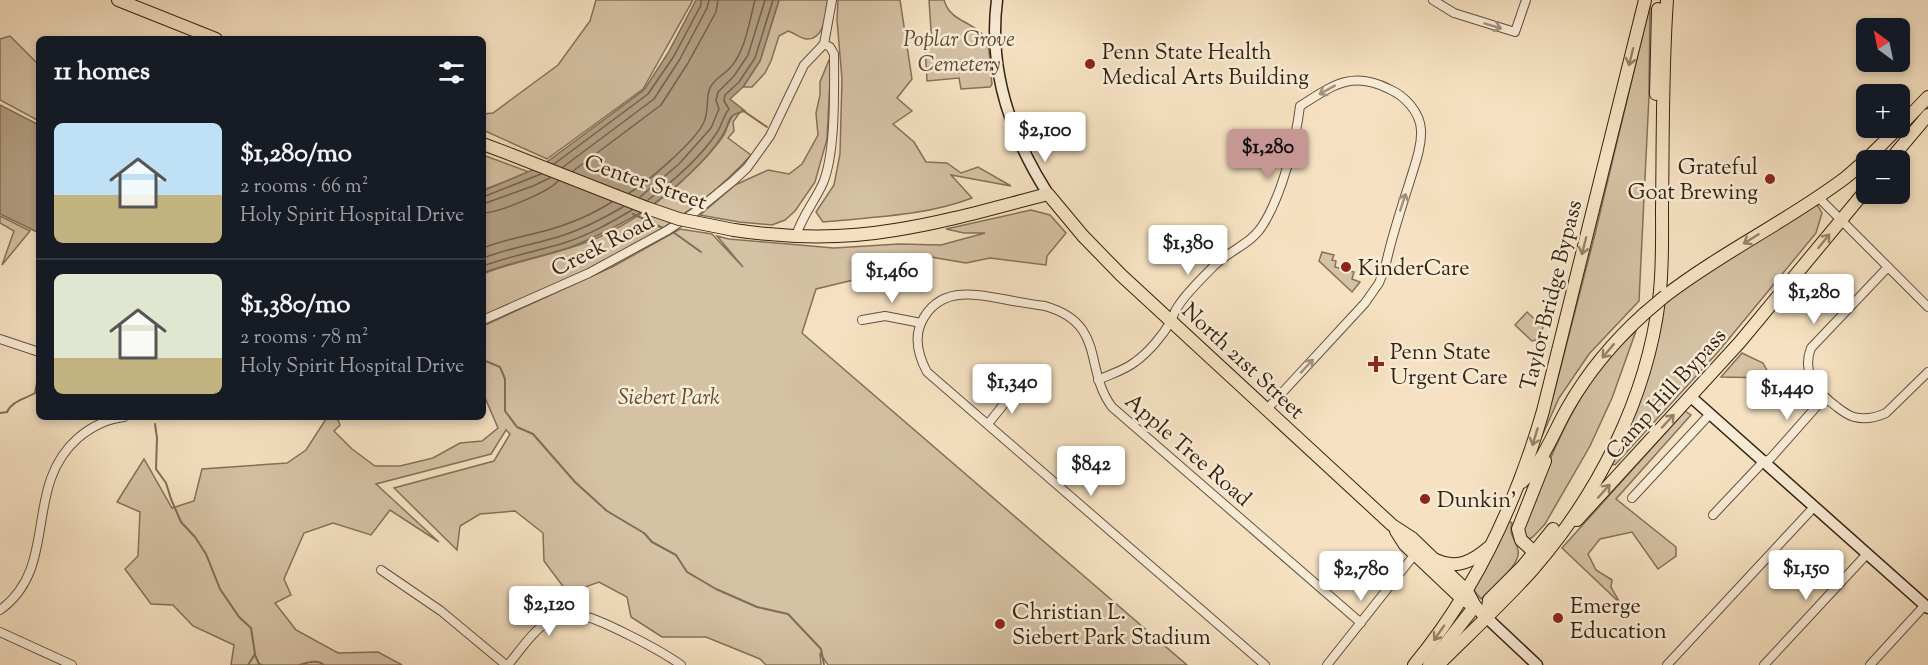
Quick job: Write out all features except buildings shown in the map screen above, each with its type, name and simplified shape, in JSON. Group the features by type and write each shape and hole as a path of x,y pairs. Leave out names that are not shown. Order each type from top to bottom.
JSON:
{"main road":[{"path":"118,0 208,36"},
{"name":"Taylor Bridge Bypass","path":"1414,665 1435,639 1464,595 1493,543 1519,485 1543,411 1645,0"},
{"path":"1535,559 1599,458 1625,400 1643,341 1653,280 1658,0"},
{"path":"1438,665 1486,618 1574,514 1606,461 1632,403 1651,343 1661,281 1667,0"},
{"path":"1910,116 1928,97"},
{"path":"1898,150 1928,115"},
{"path":"1519,485 1538,465 1557,427 1590,374 1618,339 1645,313 1697,273 1818,197 1860,165 1888,138"},
{"name":"Center Street","path":"486,145 668,216 734,230 796,236 844,236 895,230 1048,194"},
{"name":"North 21st Street","path":"1048,194 1097,251 1392,525 1412,538 1433,558 1486,618"},
{"name":"Camp Hill Bypass","path":"1535,559 1691,397 1740,342 1856,202"},
{"path":"1535,559 1519,537 1518,529 1540,477 1557,427"},
{"name":"North 21st Street","path":"1392,525 1405,545 1464,595"},
{"path":"1433,558 1448,564 1463,563 1476,557 1493,543"},
{"path":"1429,665 1475,606"}],"street":[{"path":"796,236 823,182 829,163 834,54 830,47 824,44 832,0"},
{"path":"997,0 995,40 1002,91 1019,144 1048,194"},
{"path":"1433,0 1454,12 1515,33 1526,0"},
{"name":"Creek Road","path":"486,319 614,260 675,226 718,193 747,168 757,156 770,136 804,65 824,44"},
{"path":"1098,380 1130,366 1139,359 1165,330 1177,308 1210,271 1224,257 1251,240 1262,226 1270,213 1285,170 1300,106 1340,83 1352,80 1368,81 1398,94 1411,106 1420,123 1421,142 1379,283 1365,303 1267,409"},
{"path":"1818,197 1928,307"},
{"path":"1888,267 1811,348 1807,361 1809,373 1814,385 1824,398 1847,415 1869,418 1893,408 1928,372"},
{"name":"Apple Tree Road","path":"921,323 935,304 958,294 1053,308 1073,320 1085,334 1093,350 1098,380 1107,399 1118,412 1361,623"},
{"path":"862,320 885,316 921,323 918,347 927,372 1265,665"},
{"path":"0,339 36,351"},
{"path":"988,424 1015,390"},
{"path":"1691,397 1926,606 1870,665"},
{"path":"1713,515 1763,462 1770,459 1824,398"},
{"path":"1632,498 1710,414"},
{"path":"0,610 15,597 29,576 48,483 57,462 74,441 89,429 110,420"},
{"path":"1667,665 1814,507"},
{"path":"1327,665 1415,554"},
{"path":"1764,665 1867,554"},
{"path":"381,570 441,611 507,665 535,633 552,619 574,614 598,622 681,665"},
{"name":"North 21st Street","path":"1486,618 1537,665"},
{"path":"0,632 72,665"}],"green space":[{"path":"596,0 693,0 643,89 547,159 486,131 486,114 493,113 558,65 590,21"},
{"path":"779,0 829,0 824,25 821,31 812,38 806,39 788,31 779,36 765,73 752,87 743,87 760,61"},
{"path":"838,0 900,0 912,79 897,98 912,111 893,124 914,142 926,162 947,163 961,173 978,167 1011,186 951,175 972,198 936,209 823,222 816,212 834,185 840,154 842,79 837,20"},
{"name":"Poplar Grove Cemetery","path":"929,0 944,0 951,13 985,37 989,52 992,84 990,87 961,89 959,78 927,81 925,46 932,45"},
{"path":"1650,4 1649,96 1639,301 1589,354 1559,398 1542,436 1539,434 1553,397"},
{"path":"10,36 36,62 36,119 0,100 0,39"},
{"path":"831,60 827,139 815,182 795,211 785,220 772,225 700,215 735,185 768,170 789,174 802,164 818,135 816,113 820,82"},
{"path":"740,112 733,122 734,131 728,138 751,155 693,208 626,250 486,316 486,273 583,244 628,222 671,191 696,168 721,139 735,113"},
{"path":"486,156 529,172 486,189"},
{"path":"1814,205 1818,206 1822,213 1816,233 1718,352 1615,465 1611,464 1663,305 1703,275"},
{"name":"Siebert Park","path":"1031,210 1050,215 1066,233 1047,256 1046,265 990,258 966,263 931,257 866,277 816,289 802,333 1187,665 828,665 820,653 821,665 766,665 760,659 706,637 662,637 631,617 627,597 599,582 568,593 544,561 543,533 515,511 480,514 460,526 457,550 394,488 494,461 510,434 506,430 491,454 376,484 439,542 390,510 371,535 333,523 304,533 284,579 291,595 275,603 296,630 338,653 378,652 402,665 231,665 234,645 193,626 173,605 151,604 125,569 138,556 140,512 117,502 144,459 172,508 194,501 202,469 287,463 306,450 325,420 338,420 340,425 334,431 352,449 375,466 400,466 433,458 460,443 482,441 498,428 486,400 486,325 614,266 680,229 712,234 743,267 717,236 834,248 899,244 941,245 985,233 964,233 946,229"},
{"path":"0,216 30,231 2,265 14,231 0,223"},
{"path":"1322,252 1334,255 1332,260 1336,261 1335,267 1354,272 1352,279 1360,282 1352,292 1319,261"},
{"path":"1527,312 1543,327 1540,339 1532,341 1515,325"},
{"path":"1636,331 1612,398 1590,446 1545,524 1529,539 1524,534 1524,525 1568,421 1597,373"},
{"path":"1742,353 1763,363 1771,378 1721,377"},
{"path":"1685,411 1691,415 1616,499 1676,547 1676,556 1658,569 1632,532 1600,539 1588,554 1596,570 1612,580 1611,587 1620,603 1562,548"},
{"path":"1508,521 1512,523 1511,531 1518,556 1505,576 1481,599 1472,588"}],"water":[{"path":"696,0 779,0 760,61 743,87 730,99 745,111 731,117 722,136 698,165 648,208 540,167 644,90 668,53"},
{"path":"0,105 36,123 36,232 0,214"},
{"path":"537,168 647,209 578,244 486,272 486,190"}],"waterway":[{"path":"742,110 767,127"},
{"path":"633,214 663,228"},
{"path":"673,232 701,252"},
{"path":"486,361 500,367 505,379 505,411 517,427 533,434 575,482 607,511 644,533 652,542 676,555 687,572 716,589 757,607 788,614 821,649 824,665"},
{"path":"0,413 7,412 15,403 35,393 36,388"},
{"path":"155,424 156,469 166,483 181,522 206,554 220,589 239,617 251,628 255,654 248,665"},
{"path":"255,655 259,664 262,665"},
{"path":"299,665 315,662 324,665"}],"place":[{"name":"Penn State Health Medical Arts Building","path":"1090,64"},
{"name":"Grateful Goat Brewing","path":"1770,179"},
{"name":"KinderCare","path":"1346,267"},
{"name":"Penn State Urgent Care","path":"1376,364"},
{"name":"Dunkin'","path":"1425,499"},
{"name":"Emerge Education","path":"1558,618"},
{"name":"Christian L. Siebert Park Stadium","path":"1000,624"}]}
